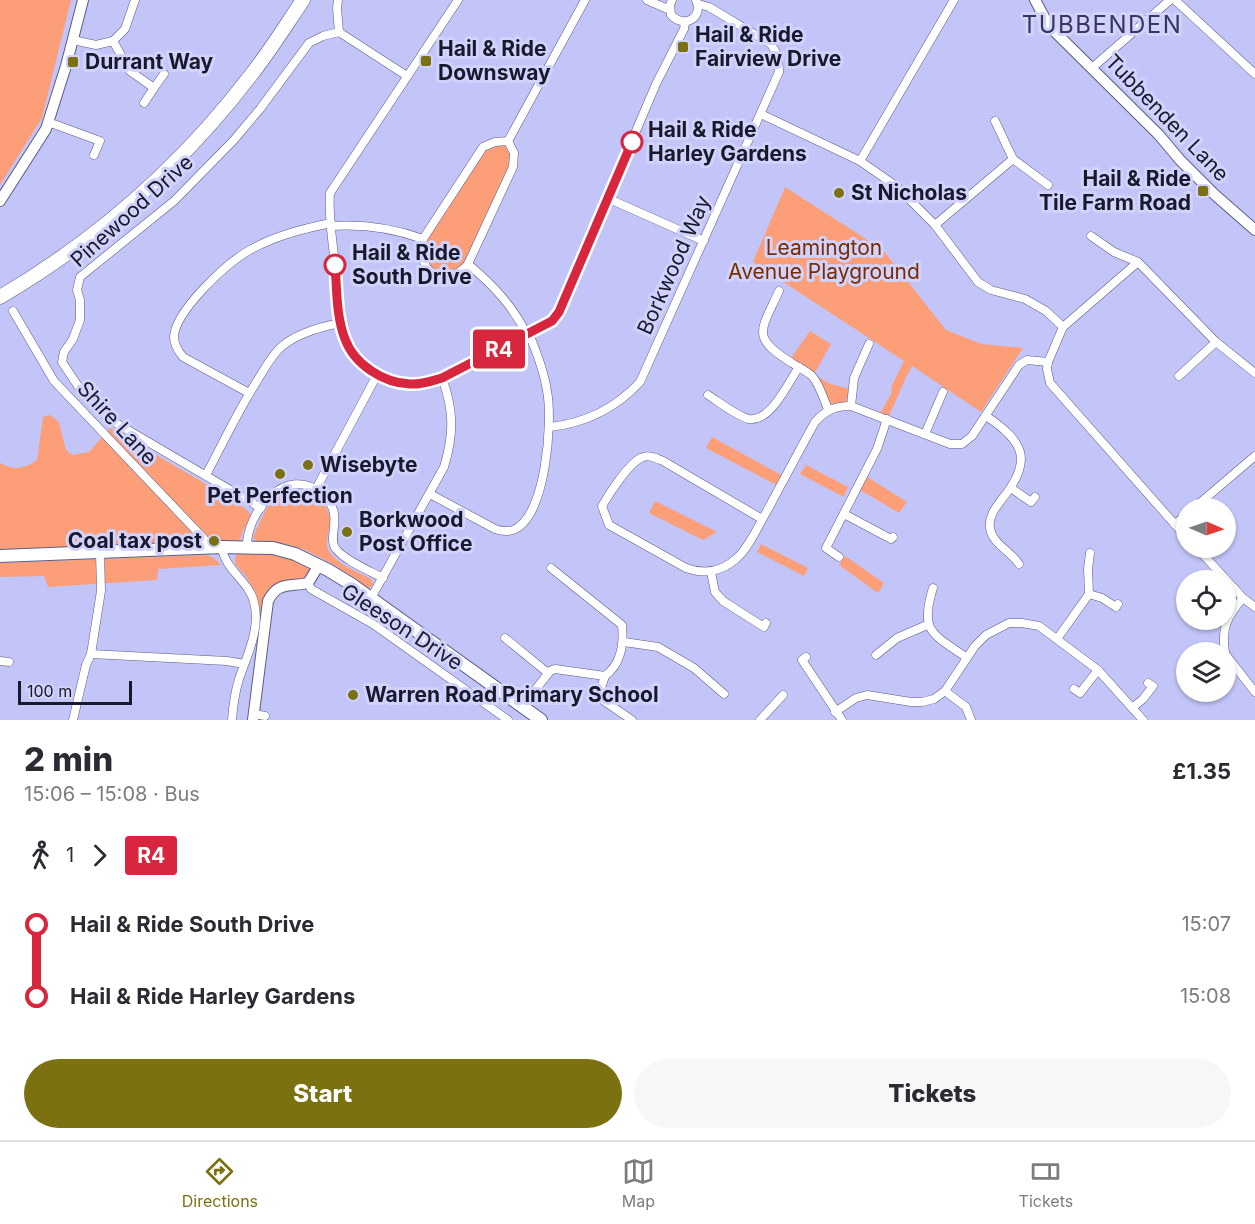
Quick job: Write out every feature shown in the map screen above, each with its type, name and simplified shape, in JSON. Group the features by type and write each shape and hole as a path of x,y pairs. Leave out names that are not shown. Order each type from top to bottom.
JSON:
{"highway":[{"path":"0,297 80,244 171,166 238,92 303,0"}],"main road":[{"path":"0,556 222,547 285,550 319,565 371,598 541,720"}],"street":[{"path":"0,201 48,122 83,0"},
{"path":"73,40 96,45 113,41 125,29 135,0"},
{"path":"338,0 339,32 407,76"},
{"path":"458,0 330,193 340,323 345,339 353,354 377,375 395,382 426,383 442,378 552,321 559,312 656,84 684,29 685,22"},
{"path":"508,141 585,0"},
{"path":"647,0 670,10 675,19 685,22 697,14 697,2"},
{"path":"670,10 672,0"},
{"path":"860,161 954,0"},
{"name":"Tubbenden Lane","path":"1035,0 1049,26 1159,135 1186,167 1255,230"},
{"path":"1092,68 1170,0"},
{"path":"1175,0 1255,74"},
{"name":"Borkwood Way","path":"550,427 569,425 590,418 626,397 640,382 779,72 778,56 771,44 697,2"},
{"name":"Pinewood Drive","path":"261,508 109,419 85,394 62,362 64,352 73,339 80,320 80,300 77,290 80,277 174,201 233,141 309,43 339,32"},
{"path":"113,41 130,71 154,88"},
{"path":"144,103 165,74"},
{"path":"761,114 860,161 896,186 935,225 978,282 991,290 1025,299 1046,311 1063,327"},
{"path":"995,121 1013,159 1048,185"},
{"path":"48,122 100,141 94,154"},
{"path":"508,141 514,153 513,166 468,264 462,272 453,275 433,273 421,259 420,249 423,239 483,147 495,142 508,141"},
{"path":"935,225 1013,159"},
{"path":"607,198 704,241"},
{"path":"249,393 183,357 176,349 174,338 176,326 189,305 205,286 246,252 296,230 331,225 353,225 382,228 423,239"},
{"path":"1091,236 1114,252 1138,262 1216,342 1255,373"},
{"path":"1138,262 1063,327 1047,369 1050,383 1175,524"},
{"path":"430,494 495,529 513,530 526,519 538,493 546,461 550,427 548,393 539,357 515,313 498,291 468,264"},
{"path":"780,291 765,322 763,332 765,343 772,351 813,376 828,409"},
{"name":"Shire Lane","path":"14,311 54,381 207,542 209,548"},
{"path":"206,475 249,393 281,347 302,334 340,323"},
{"path":"1179,376 1216,342"},
{"path":"851,406 854,378 869,344"},
{"path":"762,519 649,456 641,458 633,465 602,506 609,525 686,568 699,572 711,572 730,564 747,546 762,519 815,422 828,409 851,406 950,444 962,444 972,436 1019,365 1027,360 1048,362"},
{"path":"708,395 747,418 759,419 770,411 799,367"},
{"path":"316,489 377,375"},
{"path":"371,598 444,467 451,445 452,420 448,394 442,378"},
{"path":"925,434 943,393"},
{"path":"986,416 1000,426 1019,447 1022,460 1020,473 993,510 989,527 994,540 1014,556 1019,564"},
{"path":"840,557 826,548 877,449 887,419"},
{"path":"1206,498 1255,456"},
{"path":"247,547 248,533 261,508 273,493 289,485 304,484 316,489 327,500 334,513 332,540 336,549 382,579"},
{"path":"1011,488 1031,502 1035,497"},
{"path":"844,514 891,539 893,537"},
{"path":"222,547 224,558 242,579 254,602 254,632 235,695 232,720"},
{"path":"72,720 91,654 100,591 100,552"},
{"path":"1057,639 1089,594 1090,553"},
{"path":"1206,558 1243,598 1255,607"},
{"path":"265,716 253,717 268,601 272,594 283,586 308,583 319,565"},
{"path":"522,707 548,673 555,669 604,675 614,669 624,642 622,625 551,568"},
{"path":"711,572 715,592 723,601 764,627 766,623"},
{"name":"Gleeson Drive","path":"308,583 311,589 373,624 508,720"},
{"path":"933,588 926,611 927,625 936,636 967,658"},
{"path":"1089,594 1102,598 1116,607 1118,604"},
{"path":"1223,642 1226,623 1233,609 1243,598"},
{"path":"835,712 861,696 873,695 922,702 934,699 945,691 986,635 1009,623 1039,626 1057,639 1098,670 1143,720"},
{"path":"876,655 897,638 927,625"},
{"path":"505,638 548,673"},
{"path":"624,642 658,647 693,668 724,694"},
{"path":"91,654 244,664"},
{"path":"806,657 802,660 842,720"},
{"path":"1236,668 1255,692"},
{"path":"1074,689 1080,693 1098,670"},
{"path":"604,675 601,688 604,700 632,720"},
{"path":"1132,708 1153,686 1148,683"},
{"path":"945,691 966,707 971,720"},
{"path":"760,720 783,695"}],"green space":[{"path":"0,0 71,0 42,118 0,185"},
{"path":"496,145 505,146 510,153 509,165 466,262 450,272 436,270 427,258 426,239 486,150"},
{"name":"Leamington Avenue Playground","path":"785,187 883,250 946,330 981,344 1023,348 981,412 912,366 887,419 879,415 891,394 892,385 904,361 753,262"},
{"path":"810,331 831,344 813,376 789,361"},
{"path":"817,376 828,383 849,389 846,402 830,404"},
{"path":"50,415 59,422 66,450 72,455 89,452 110,428 241,506 251,515 240,542 0,552 0,463 19,468 37,460 43,417"},
{"path":"712,437 785,477 780,487 706,448"},
{"path":"806,465 848,487 844,497 800,474"},
{"path":"864,475 907,502 899,513 857,488"},
{"path":"303,491 318,499 329,513 327,543 331,554 347,567 371,579 373,584 371,587 367,587 307,551 285,544 257,542 253,537 266,511 276,499"},
{"path":"655,501 717,532 703,540 649,513"},
{"path":"761,544 808,568 804,576 757,552"},
{"path":"238,552 281,554 311,567 307,577 282,582 267,593 260,614 256,593 235,564"},
{"path":"207,555 221,565 158,569 157,580 48,587 44,576 0,577 0,563"},
{"path":"845,556 884,583 878,593 839,565"}],"bus line":[{"name":"R4","path":"335,265 340,323 353,354 377,375 395,382 426,383 442,378 552,321 559,312 632,142"}],"place":[{"name":"Hail & Ride Fairview Drive","path":"683,47"},
{"name":"Hail & Ride Downsway","path":"426,61"},
{"name":"Durrant Way","path":"73,62"},
{"name":"Hail & Ride Harley Gardens","path":"632,142"},
{"name":"Hail & Ride Tile Farm Road","path":"1203,191"},
{"name":"St Nicholas","path":"839,193"},
{"name":"Hail & Ride South Drive","path":"335,265"},
{"name":"Wisebyte","path":"308,465"},
{"name":"Pet Perfection","path":"280,474"},
{"name":"Borkwood Post Office","path":"347,532"},
{"name":"Coal tax post","path":"214,541"},
{"name":"Warren Road Primary School","path":"353,695"}],"district":[{"name":"TUBBENDEN","path":"1102,25"}]}
